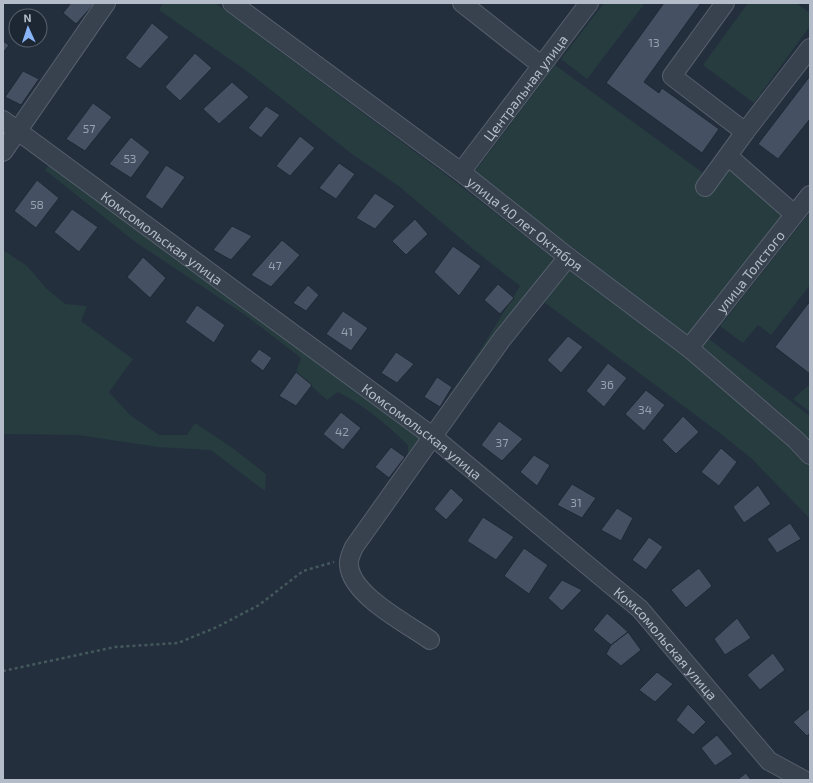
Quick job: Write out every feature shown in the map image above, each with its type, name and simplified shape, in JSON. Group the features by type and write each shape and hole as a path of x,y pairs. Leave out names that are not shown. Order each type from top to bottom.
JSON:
{"street":[{"path":"3,152 10,125 106,3"},
{"name":"улица 40 лет Октября","path":"232,3 461,172 568,257 689,348 796,440 810,455"},
{"path":"462,3 541,64"},
{"name":"Центральная улица","path":"461,172 541,64 589,3"},
{"path":"725,3 672,76 745,132"},
{"path":"705,188 745,132 810,48"},
{"name":"Комсомольская улица","path":"10,125 432,436 640,609 769,761 806,777"},
{"path":"728,156 794,214"},
{"name":"улица Толстого","path":"689,348 810,195"},
{"path":"430,640 366,596 353,580 348,563 354,547 432,436 502,339 568,257"}],"path":[{"path":"3,671 115,647 178,643 217,627 259,605 303,571 344,559 354,547"}],"green space":[{"path":"163,3 215,3 453,180 557,261 440,418 436,415 479,352 520,286 473,249 400,187 352,154 248,72 159,10"},
{"path":"604,3 645,3 587,79 561,59"},
{"path":"748,3 796,3 810,13 810,26 754,103 703,65"},
{"path":"555,65 714,181 727,165 787,215 688,340 580,253 473,174"},
{"path":"52,161 422,438 408,459 408,445 383,422 348,397 338,392 327,400 296,372 301,358 248,317 134,241 45,170"},
{"path":"810,212 810,285 771,335 758,325 743,343 720,326"},
{"path":"3,250 27,266 46,288 65,304 87,306 81,321 133,359 109,392 130,415 159,435 187,435 195,423 234,449 266,474 265,491 211,450 158,447 78,435 3,434"},
{"path":"570,268 695,360 755,410 810,465 810,519 751,458 544,302"},
{"path":"709,339 810,416 810,442 783,415 701,347"},
{"path":"810,384 810,412 793,399"}],"building":[{"path":"71,3 95,3 76,24 63,13"},
{"path":"664,3 701,3 644,82 659,93 662,88 719,129 702,153 606,83"},
{"path":"152,23 169,37 140,69 125,58"},
{"path":"3,41 8,44 8,46 3,53"},
{"path":"195,53 212,68 180,101 165,87"},
{"path":"23,71 39,79 21,105 5,97"},
{"path":"810,76 810,119 778,159 758,144"},
{"path":"232,82 249,97 219,124 203,109"},
{"path":"93,103 112,117 85,151 66,139"},
{"path":"266,106 280,115 261,138 248,128"},
{"path":"300,136 315,148 290,176 276,166"},
{"path":"131,137 150,152 131,178 109,164"},
{"path":"339,163 355,174 336,199 319,188"},
{"path":"166,165 185,177 162,209 145,197"},
{"path":"37,180 59,198 36,228 14,211"},
{"path":"375,193 395,206 375,229 356,218"},
{"path":"72,209 98,227 79,252 54,232"},
{"path":"415,219 428,234 406,255 392,241"},
{"path":"232,226 252,236 231,260 213,250"},
{"path":"282,240 300,255 271,287 251,275"},
{"path":"453,246 481,266 459,296 434,272"},
{"path":"143,257 166,278 150,298 127,277"},
{"path":"498,284 514,298 500,314 484,300"},
{"path":"308,285 319,295 306,311 293,303"},
{"path":"810,301 810,374 775,347"},
{"path":"197,305 225,325 214,343 185,322"},
{"path":"343,311 368,328 351,351 326,334"},
{"path":"568,336 583,347 561,373 547,360"},
{"path":"259,349 272,358 263,371 250,361"},
{"path":"396,352 414,364 397,383 381,373"},
{"path":"608,363 627,378 604,407 586,391"},
{"path":"296,372 312,385 296,406 279,396"},
{"path":"437,377 452,387 440,407 424,397"},
{"path":"646,390 665,405 644,431 625,414"},
{"path":"341,412 361,428 343,450 323,434"},
{"path":"683,416 699,432 676,454 662,440"},
{"path":"499,421 523,439 502,461 481,445"},
{"path":"391,447 405,457 389,478 375,467"},
{"path":"721,448 737,462 719,486 701,472"},
{"path":"534,455 550,465 537,486 520,472"},
{"path":"572,484 596,498 582,518 557,505"},
{"path":"758,485 771,504 744,523 733,507"},
{"path":"451,488 464,500 446,520 434,509"},
{"path":"617,508 633,518 621,541 601,530"},
{"path":"483,517 514,537 496,560 467,541"},
{"path":"790,523 801,539 777,553 767,539"},
{"path":"649,537 663,547 646,570 632,560"},
{"path":"524,548 548,565 529,594 504,576"},
{"path":"699,568 712,586 686,608 671,590"},
{"path":"562,580 582,590 562,611 548,598"},
{"path":"607,613 628,632 611,645 593,630"},
{"path":"737,618 751,638 725,655 714,639"},
{"path":"628,632 641,650 621,666 606,654 611,645"},
{"path":"773,653 785,670 760,690 747,675"},
{"path":"657,672 673,684 655,702 639,690"},
{"path":"688,704 706,722 693,735 676,720"},
{"path":"810,708 810,733 807,736 793,722"},
{"path":"717,735 733,754 715,766 701,748"},
{"path":"746,773 751,780 737,780"}]}
